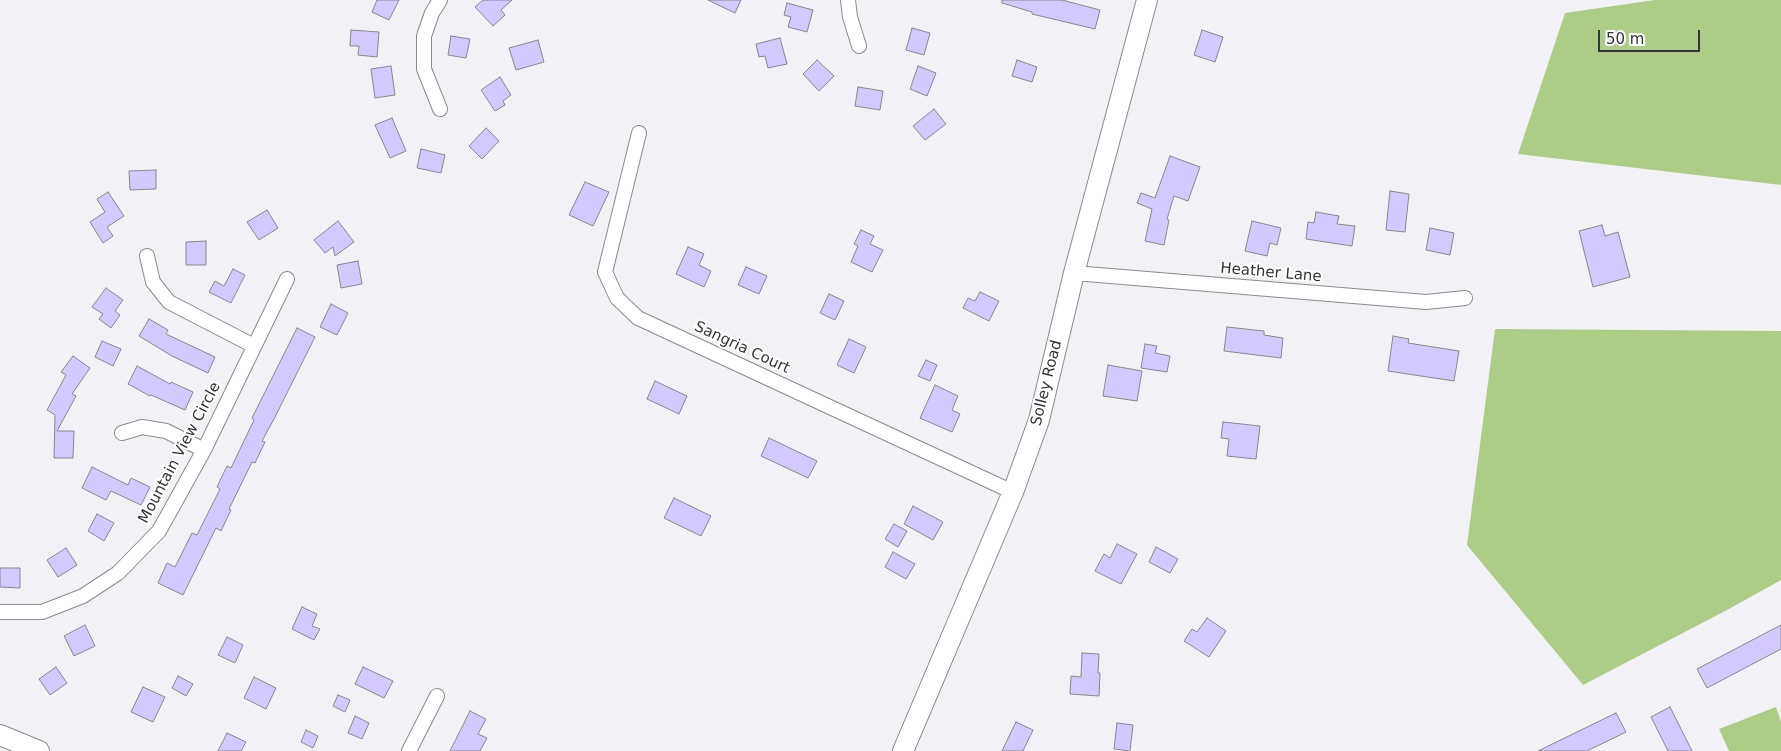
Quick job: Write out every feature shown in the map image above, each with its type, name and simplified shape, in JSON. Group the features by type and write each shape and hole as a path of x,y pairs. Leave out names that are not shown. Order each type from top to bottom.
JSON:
{"main road":[{"name":"Solley Road","path":"903,751 1013,492 1039,420 1074,273 1147,0"},
{"path":"0,735 39,751"}],"street":[{"path":"440,0 432,13 424,36 424,69 440,109"},
{"path":"848,0 850,17 859,46"},
{"name":"Sangria Court","path":"639,133 605,272 617,298 638,318 1013,492"},
{"path":"147,256 153,282 169,302 254,346"},
{"name":"Heather Lane","path":"1074,273 1426,302 1465,298"},
{"name":"Mountain View Circle","path":"0,612 42,612 83,596 118,573 160,531 204,450 287,279"},
{"path":"122,433 142,427 166,431 204,450"},
{"path":"409,751 437,696"}],"green space":[{"path":"1655,0 1781,0 1781,185 1518,154 1565,13"},
{"path":"1495,329 1781,331 1781,580 1583,685 1467,545"},
{"path":"1776,707 1781,722 1781,751 1729,751 1719,729"}],"building":[{"path":"377,0 399,0 389,20 372,12"},
{"path":"483,0 512,0 501,10 505,15 493,26 475,7"},
{"path":"708,0 741,0 735,13"},
{"path":"1002,0 1062,0 1100,10 1095,29 1032,14 1032,12 1002,3"},
{"path":"787,3 813,10 807,32 788,27 791,17 784,15"},
{"path":"912,28 930,33 924,55 906,50"},
{"path":"351,30 379,32 377,57 358,55 359,46 350,46"},
{"path":"1202,30 1223,37 1215,62 1194,55"},
{"path":"451,36 470,39 466,58 448,55"},
{"path":"780,38 787,64 768,68 765,56 759,57 756,44"},
{"path":"538,40 544,62 516,70 509,48"},
{"path":"817,60 834,76 819,91 803,74"},
{"path":"1017,60 1037,67 1032,82 1012,76"},
{"path":"391,66 395,95 375,98 371,69"},
{"path":"918,66 936,73 927,96 910,89"},
{"path":"500,77 511,95 503,101 505,105 495,111 481,90"},
{"path":"858,87 883,91 880,110 855,106"},
{"path":"934,109 946,124 925,140 913,126"},
{"path":"392,118 406,151 390,158 375,125"},
{"path":"486,128 499,141 482,159 469,146"},
{"path":"421,149 445,155 441,173 417,168"},
{"path":"1170,156 1200,167 1188,201 1174,196 1167,219 1169,220 1164,245 1145,241 1152,209 1137,203 1141,193 1155,198"},
{"path":"156,170 156,189 130,190 129,171"},
{"path":"585,182 609,192 593,226 569,215"},
{"path":"1390,191 1409,194 1405,232 1386,230"},
{"path":"108,192 124,216 107,227 113,236 103,243 90,222 105,212 97,199"},
{"path":"267,210 278,228 259,240 247,222"},
{"path":"1316,212 1339,216 1337,224 1355,226 1352,246 1306,239 1308,222 1314,223"},
{"path":"338,221 354,242 335,256 333,247 325,253 314,240"},
{"path":"1252,221 1281,228 1277,245 1270,243 1267,256 1245,251"},
{"path":"1602,225 1605,236 1618,232 1630,277 1593,287 1579,231"},
{"path":"1430,228 1454,233 1450,255 1426,250"},
{"path":"861,230 874,236 870,244 883,250 872,272 851,262 858,246 854,244"},
{"path":"206,241 206,265 186,265 186,242"},
{"path":"688,247 704,254 699,265 711,271 704,287 676,274"},
{"path":"358,261 362,284 341,288 337,265"},
{"path":"746,267 767,276 759,294 738,285"},
{"path":"233,269 245,275 231,303 209,292 215,281 224,286"},
{"path":"106,288 123,300 115,311 120,315 111,328 99,319 103,314 92,307"},
{"path":"980,292 999,301 989,321 963,308 968,298 975,301"},
{"path":"829,294 844,301 835,320 820,313"},
{"path":"331,304 348,313 337,335 320,327"},
{"path":"149,319 168,330 166,334 215,357 208,373 172,356 139,336"},
{"path":"1227,327 1264,331 1264,335 1283,338 1281,358 1224,351"},
{"path":"297,328 315,337 262,441 265,442 255,463 252,462 229,509 231,510 221,531 216,528 183,595 158,583 167,563 175,567 192,533 197,535 220,489 217,487 227,466 231,468 254,420 252,418"},
{"path":"1393,336 1409,339 1408,343 1459,351 1454,381 1388,371"},
{"path":"849,339 866,347 854,373 837,365"},
{"path":"102,341 121,349 113,366 95,357"},
{"path":"1145,344 1157,346 1155,353 1170,356 1167,372 1141,368"},
{"path":"73,356 90,368 72,394 76,396 57,431 74,431 73,458 54,458 55,415 47,410 66,375 61,372"},
{"path":"926,360 937,365 930,381 918,376"},
{"path":"1108,365 1142,371 1137,401 1103,396"},
{"path":"137,366 170,384 171,382 193,392 185,410 150,396 128,384"},
{"path":"655,381 687,396 679,414 647,399"},
{"path":"935,385 958,396 952,410 960,414 952,432 920,418"},
{"path":"1223,422 1260,426 1256,459 1227,456 1229,439 1221,438"},
{"path":"769,438 817,461 808,478 761,456"},
{"path":"92,467 128,485 131,478 150,487 141,505 111,491 106,500 82,488"},
{"path":"674,498 711,516 701,536 664,518"},
{"path":"913,506 943,522 933,540 904,524"},
{"path":"97,514 114,523 104,541 88,531"},
{"path":"894,524 907,531 898,547 885,539"},
{"path":"1117,544 1137,554 1121,584 1095,571 1104,554 1110,558"},
{"path":"1156,547 1178,559 1170,573 1149,562"},
{"path":"66,548 77,565 58,577 47,560"},
{"path":"893,552 915,564 906,579 885,567"},
{"path":"0,568 20,568 20,588 0,587"},
{"path":"302,607 317,614 312,626 320,629 314,640 292,629"},
{"path":"1207,618 1226,631 1209,657 1184,641 1192,629 1197,632"},
{"path":"85,625 95,646 74,656 64,636"},
{"path":"1781,625 1781,649 1707,688 1697,669"},
{"path":"227,637 243,645 235,663 218,655"},
{"path":"1082,653 1099,654 1099,696 1070,694 1071,676 1081,677"},
{"path":"56,667 67,683 50,695 39,679"},
{"path":"363,667 393,681 384,698 355,684"},
{"path":"178,676 193,684 186,696 172,688"},
{"path":"254,677 276,688 266,709 244,698"},
{"path":"143,687 165,697 153,722 131,712"},
{"path":"338,695 350,700 345,712 333,706"},
{"path":"1670,707 1692,751 1668,751 1651,717"},
{"path":"470,711 486,719 478,734 487,738 480,751 450,751"},
{"path":"1616,713 1626,732 1587,751 1538,751"},
{"path":"355,716 369,723 362,739 348,733"},
{"path":"1016,722 1033,730 1023,751 1002,751"},
{"path":"1117,723 1133,725 1130,751 1114,749"},
{"path":"306,730 318,736 313,748 301,742"},
{"path":"227,733 246,742 241,751 218,751"}]}
